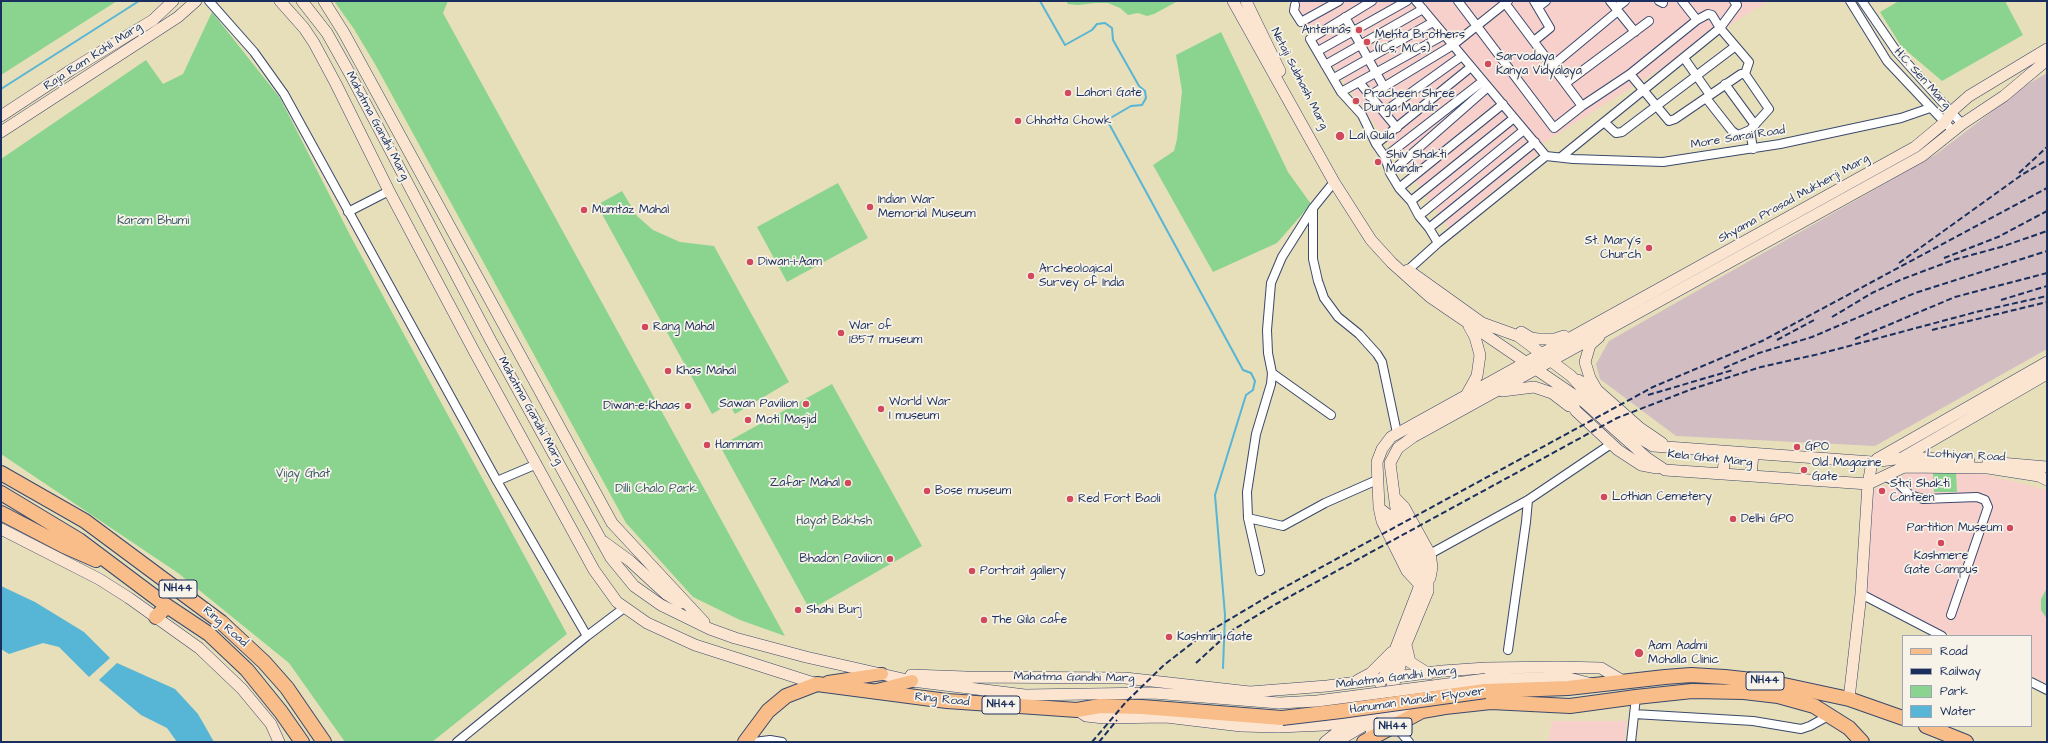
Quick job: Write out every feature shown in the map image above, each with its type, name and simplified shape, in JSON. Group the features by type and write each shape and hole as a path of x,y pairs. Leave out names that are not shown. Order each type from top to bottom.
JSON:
{"highway":[{"name":"Ring Road","path":"1,473 85,521 221,622 264,662 287,688 324,742"},
{"name":"Ring Road","path":"1,493 79,540 121,570 167,606 210,634 247,670 281,712 302,742"},
{"path":"1,513 64,546 121,570"},
{"path":"156,617 167,606"},
{"name":"NH44","path":"1623,681 1692,675 1770,682 1849,699 1902,718"},
{"name":"Hanuman Mandir Flyover","path":"1187,711 1282,718 1414,702 1466,692 1569,683 1594,684 1623,681"},
{"name":"Ring Road","path":"745,742 768,711 786,696 817,684 947,701 1077,710 1100,706 1142,707 1187,711"},
{"path":"1422,711 1491,702 1570,706 1692,691 1744,692 1778,696 1814,706 1849,728 1862,742"},
{"path":"1089,695 1100,706"},
{"path":"1166,717 1187,711"},
{"name":"NH44","path":"1367,740 1422,711"},
{"path":"1930,727 1953,742"},
{"path":"1930,727 1966,742"}],"main road":[{"name":"Raja Ram Kohli Marg","path":"1,116 71,70 153,20 173,1"},
{"name":"Raja Ram Kohli Marg","path":"1,132 178,17 196,1"},
{"name":"Mahatma Gandhi Marg","path":"280,1 304,28 314,43 389,190 594,570 624,608 646,623 695,645 817,684"},
{"name":"Mahatma Gandhi Marg","path":"302,1 327,33 350,74 491,341 600,539 611,558 634,586 661,605 710,629 734,638 806,657 912,681 1025,695 1089,695"},
{"path":"324,1 344,33 612,523 710,629"},
{"name":"Netaji Subhash Marg","path":"1233,1 1334,182 1371,240 1392,263 1430,297 1535,370"},
{"name":"Netaji Subhash Marg","path":"1246,1 1291,95 1342,187 1373,235 1408,270 1482,323 1518,336 1550,361"},
{"name":"Shyama Prasad Mukherji Marg","path":"1525,362 1915,147 1945,122 1952,111 1969,96 2047,49"},
{"name":"Shyama Prasad Mukherji Marg","path":"1535,370 1922,156 1958,128 2004,96 2047,60"},
{"path":"1466,322 1476,337 1480,355 1477,376 1467,394"},
{"path":"1482,323 1518,330 1531,338 1538,339 1555,339 1583,330"},
{"path":"1597,390 1590,378 1585,362 1590,345 1605,331"},
{"name":"Kela Ghat Marg","path":"1550,361 1571,376 1591,398 1633,434 1652,446 1872,462 1903,458"},
{"path":"1367,740 1375,719 1397,677 1406,644 1428,590 1424,584 1407,572 1382,520 1379,507 1377,462 1382,449 1391,437 1525,362"},
{"path":"1849,699 1861,594 1868,488 1872,462 2047,362"},
{"path":"1424,584 1421,558 1396,509 1391,481 1390,463 1398,448 1413,437 1535,370"},
{"name":"Kela Ghat Marg","path":"1535,370 1584,402 1647,458 1665,470 1751,476 1868,488"},
{"path":"1868,488 1884,476 1903,458 2047,374"},
{"path":"1571,376 1597,390 1640,428 1655,439 1672,448"},
{"path":"1492,393 1514,388 1534,388 1552,393 1576,411 1611,444 1641,465 1665,470"},
{"path":"1561,388 1576,411"},
{"path":"1723,474 1724,452"},
{"path":"1751,476 1753,454"},
{"name":"Lothiyan Road","path":"1903,458 2047,467"},
{"name":"Lothiyan Road","path":"1884,476 1904,467 1988,468 2039,476 2047,480"},
{"path":"1325,742 1340,730 1361,718 1387,671 1395,648 1432,567 1430,554 1404,507 1395,498"},
{"path":"1,529 99,580 156,617 199,648 242,689 271,724 280,742"},
{"path":"600,539 630,561 666,594 690,608"},
{"path":"1077,710 1086,716 1104,718 1166,717 1241,726 1278,727 1324,724 1361,718 1375,719 1422,711 1421,693 1429,673 1410,662 1406,644"},
{"path":"1354,682 1371,673 1395,648"},
{"name":"Mahatma Gandhi Marg","path":"882,674 966,677 1125,678 1250,692 1327,686 1429,673 1486,668 1601,668 1623,681"},
{"path":"817,684 882,674"},
{"path":"1088,677 1089,695"},
{"name":"Hanuman Mandir Flyover","path":"1089,695 1153,693 1279,703 1317,701 1486,679 1569,683"},
{"path":"872,692 912,681"},
{"path":"1336,742 1375,719"}],"street":[{"path":"209,1 254,52 284,94 498,481 587,636"},
{"path":"1295,5 1294,10 1301,22 1339,1"},
{"path":"1372,1 1310,39 1341,92 1362,115 1376,144 1385,157 1390,173 1411,201 1419,216 1429,228 1438,243"},
{"path":"1318,51 1407,1"},
{"path":"1408,270 1438,243 1546,156 1416,1"},
{"path":"1458,1 1554,128 1582,106 1630,74 1697,20 1708,14 1712,15 1720,28 1749,62 1745,74"},
{"path":"1534,41 1550,28 1536,4 1546,1"},
{"path":"1610,1 1635,32"},
{"path":"1552,65 1617,10 1625,1"},
{"path":"1682,1 1697,20"},
{"path":"1561,157 1720,28 1737,5 1734,1"},
{"name":"H.C. Sen Marg","path":"1850,1 1887,61 1930,108 1945,122 1958,128"},
{"name":"H.C. Sen Marg","path":"1862,1 1897,52 1952,111 1958,128"},
{"path":"1369,96 1453,46 1507,2 1582,106"},
{"path":"1326,65 1423,9"},
{"path":"1345,17 1384,87"},
{"path":"1566,83 1649,21"},
{"path":"1334,78 1433,22"},
{"path":"1341,92 1444,34"},
{"path":"1604,122 1616,133 1622,132 1733,48"},
{"path":"1384,112 1462,56"},
{"path":"1684,58 1732,131 1738,135 1752,127 1769,109 1745,74"},
{"path":"1376,144 1471,67"},
{"path":"1630,74 1645,90 1667,120 1671,121 1725,84 1741,74 1745,74"},
{"path":"1359,82 1369,96 1397,128"},
{"path":"1385,157 1486,84"},
{"path":"1390,173 1486,84"},
{"path":"1725,84 1752,127 1754,149"},
{"path":"1400,188 1503,104"},
{"name":"More Sarai Road","path":"1546,156 1663,162 1754,149 1901,118 1930,108"},
{"path":"1411,201 1514,118"},
{"path":"1419,216 1524,130"},
{"path":"1429,228 1535,142"},
{"path":"1260,571 1248,518 1247,492 1250,462 1256,434 1270,394 1272,373 1268,354 1267,330 1271,283 1282,257 1314,208 1334,182"},
{"path":"348,212 389,190"},
{"path":"1314,208 1313,259 1324,298 1338,317 1359,334 1378,354 1382,362 1397,434"},
{"path":"1272,373 1331,415"},
{"path":"1430,554 1528,500 1611,444"},
{"path":"498,481 537,464"},
{"path":"1884,476 1898,483 1910,495 1923,499 1977,497 1985,500 1988,507 1951,615"},
{"path":"1248,518 1281,526 1377,480"},
{"path":"1508,650 1528,500"},
{"path":"1861,594 1940,635"},
{"path":"457,742 587,636 624,608"},
{"path":"2032,682 2047,690"},
{"path":"1631,742 1636,697"},
{"path":"1634,714 1753,721 1797,729 1810,726 1830,715"},
{"path":"1395,726 1409,742"},
{"path":"754,742 770,740 782,742"}],"shaded area":[{"path":"1299,1 1409,1 1538,154 1449,228 1290,6"},
{"path":"1420,1 1768,1 1542,144"},
{"path":"2047,73 2047,349 1875,446 1676,436 1600,379 1596,364 1609,341 1935,155 2028,84"},
{"name":"Kashmere Gate Campus","path":"1971,471 2047,490 2047,684 2032,676 2032,635 1951,635 1865,593 1873,493 1875,489 1884,485 1896,488 1899,478 1909,472"},
{"path":"1552,721 1627,721 1625,742 1548,742"}],"green space":[{"path":"1,1 117,1 1,75"},
{"name":"Dilli Chalo Park","path":"334,1 448,1 443,13 785,636 740,620 693,597 626,523 375,64 354,29"},
{"path":"1066,1 1178,1 1154,14 1147,16 1138,13 1128,15 1120,8 1108,3 1078,5 1068,4"},
{"path":"1899,1 2005,1 2023,35 1942,81 1901,46 1880,12"},
{"name":"Vijay Ghat","path":"212,12 280,98 351,237 567,634 432,742 345,742 289,663 178,573 1,454 1,159 146,60 163,84 183,74"},
{"path":"1221,32 1288,172 1311,204 1277,243 1213,272 1153,165 1174,151 1177,139 1182,91 1176,55"},
{"path":"838,183 868,238 787,282 757,227"},
{"path":"622,191 637,216 653,230 680,242 714,246 789,382 735,414 729,404 712,414 597,205"},
{"name":"Hayat Bakhsh","path":"832,384 922,546 810,610 720,446"},
{"path":"1956,472 1957,492 1934,492 1933,473"},
{"path":"2047,588 2047,619 2041,610 2041,599"}],"water":[{"path":"1,586 35,602 84,632 110,658 89,677 59,647 43,643 9,654 1,649"},
{"path":"117,663 175,689 198,714 214,742 177,742 167,728 141,715 99,680"}],"waterway":[{"path":"1,89 139,1"},
{"path":"1040,1 1065,45 1092,30 1097,24 1105,23 1112,28 1113,40 1139,86 1145,91 1146,98 1142,105 1131,106 1107,120 1243,370 1251,373 1255,381 1253,390 1246,395 1215,495 1225,615 1223,668"}],"railway":[{"path":"2019,173 2047,147"},
{"path":"1899,263 2023,174 2047,160"},
{"path":"1092,742 1126,702 1164,665 1200,637 1272,594 1653,387 1762,341 2047,188"},
{"path":"1944,258 1998,237 2047,211"},
{"path":"1832,317 1872,293 1900,280 1953,260 2001,247 2047,231"},
{"path":"1724,368 1759,353 1812,337 1915,293 2047,251"},
{"path":"1855,339 1955,297 2047,273"},
{"path":"2001,300 2047,286"},
{"path":"1196,663 1231,631 1276,604 1617,418 1692,389 1761,367 1819,354 1976,312 2047,296"},
{"path":"1932,330 2047,302"},
{"path":"1777,340 1816,319"},
{"path":"1648,395 1733,370"},
{"path":"1099,742 1117,720"}],"place":[{"name":"Antennas","path":"1359,30"},
{"name":"Mehta Brothers (ICs, MCs)","path":"1367,42"},
{"name":"Sarvodaya Kanya Vidyalaya","path":"1488,64"},
{"name":"Lahori Gate","path":"1068,93"},
{"name":"Pracheen Shree Durga Mandir","path":"1356,101"},
{"name":"Chhatta Chowk","path":"1018,121"},
{"name":"Lal Quila","path":"1340,136"},
{"name":"Shiv Shakti Mandir","path":"1378,162"},
{"name":"Indian War Memorial Museum","path":"870,207"},
{"name":"Mumtaz Mahal","path":"584,210"},
{"name":"St. Mary's Church","path":"1649,248"},
{"name":"Diwan-i-Aam","path":"750,262"},
{"name":"Archeological Survey of India","path":"1031,276"},
{"name":"Rang Mahal","path":"645,327"},
{"name":"War of 1857 museum","path":"841,333"},
{"name":"Khas Mahal","path":"668,371"},
{"name":"Sawan Pavilion","path":"806,404"},
{"name":"Diwan-e-Khaas","path":"688,406"},
{"name":"World War I museum","path":"881,409"},
{"name":"Moti Masjid","path":"748,420"},
{"name":"Hammam","path":"707,445"},
{"name":"GPO","path":"1797,447"},
{"name":"Old Magazine Gate","path":"1804,470"},
{"name":"Zafar Mahal","path":"848,483"},
{"name":"Bose museum","path":"927,491"},
{"name":"Stri Shakti Canteen","path":"1882,491"},
{"name":"Lothian Cemetery","path":"1604,497"},
{"name":"Red Fort Baoli","path":"1070,499"},
{"name":"Delhi GPO","path":"1733,519"},
{"name":"Partition Museum","path":"2010,528"},
{"name":"Kashmere Gate Campus","path":"1941,543"},
{"name":"Bhadon Pavilion","path":"890,559"},
{"name":"Portrait gallery","path":"972,571"},
{"name":"Shahi Burj","path":"798,610"},
{"name":"The Qila cafe","path":"984,620"},
{"name":"Kashmiri Gate","path":"1169,637"},
{"name":"Aam Aadmi Mohalla Clinic","path":"1639,653"}],"park label":[{"name":"Karam Bhumi","path":"153,221"}]}
